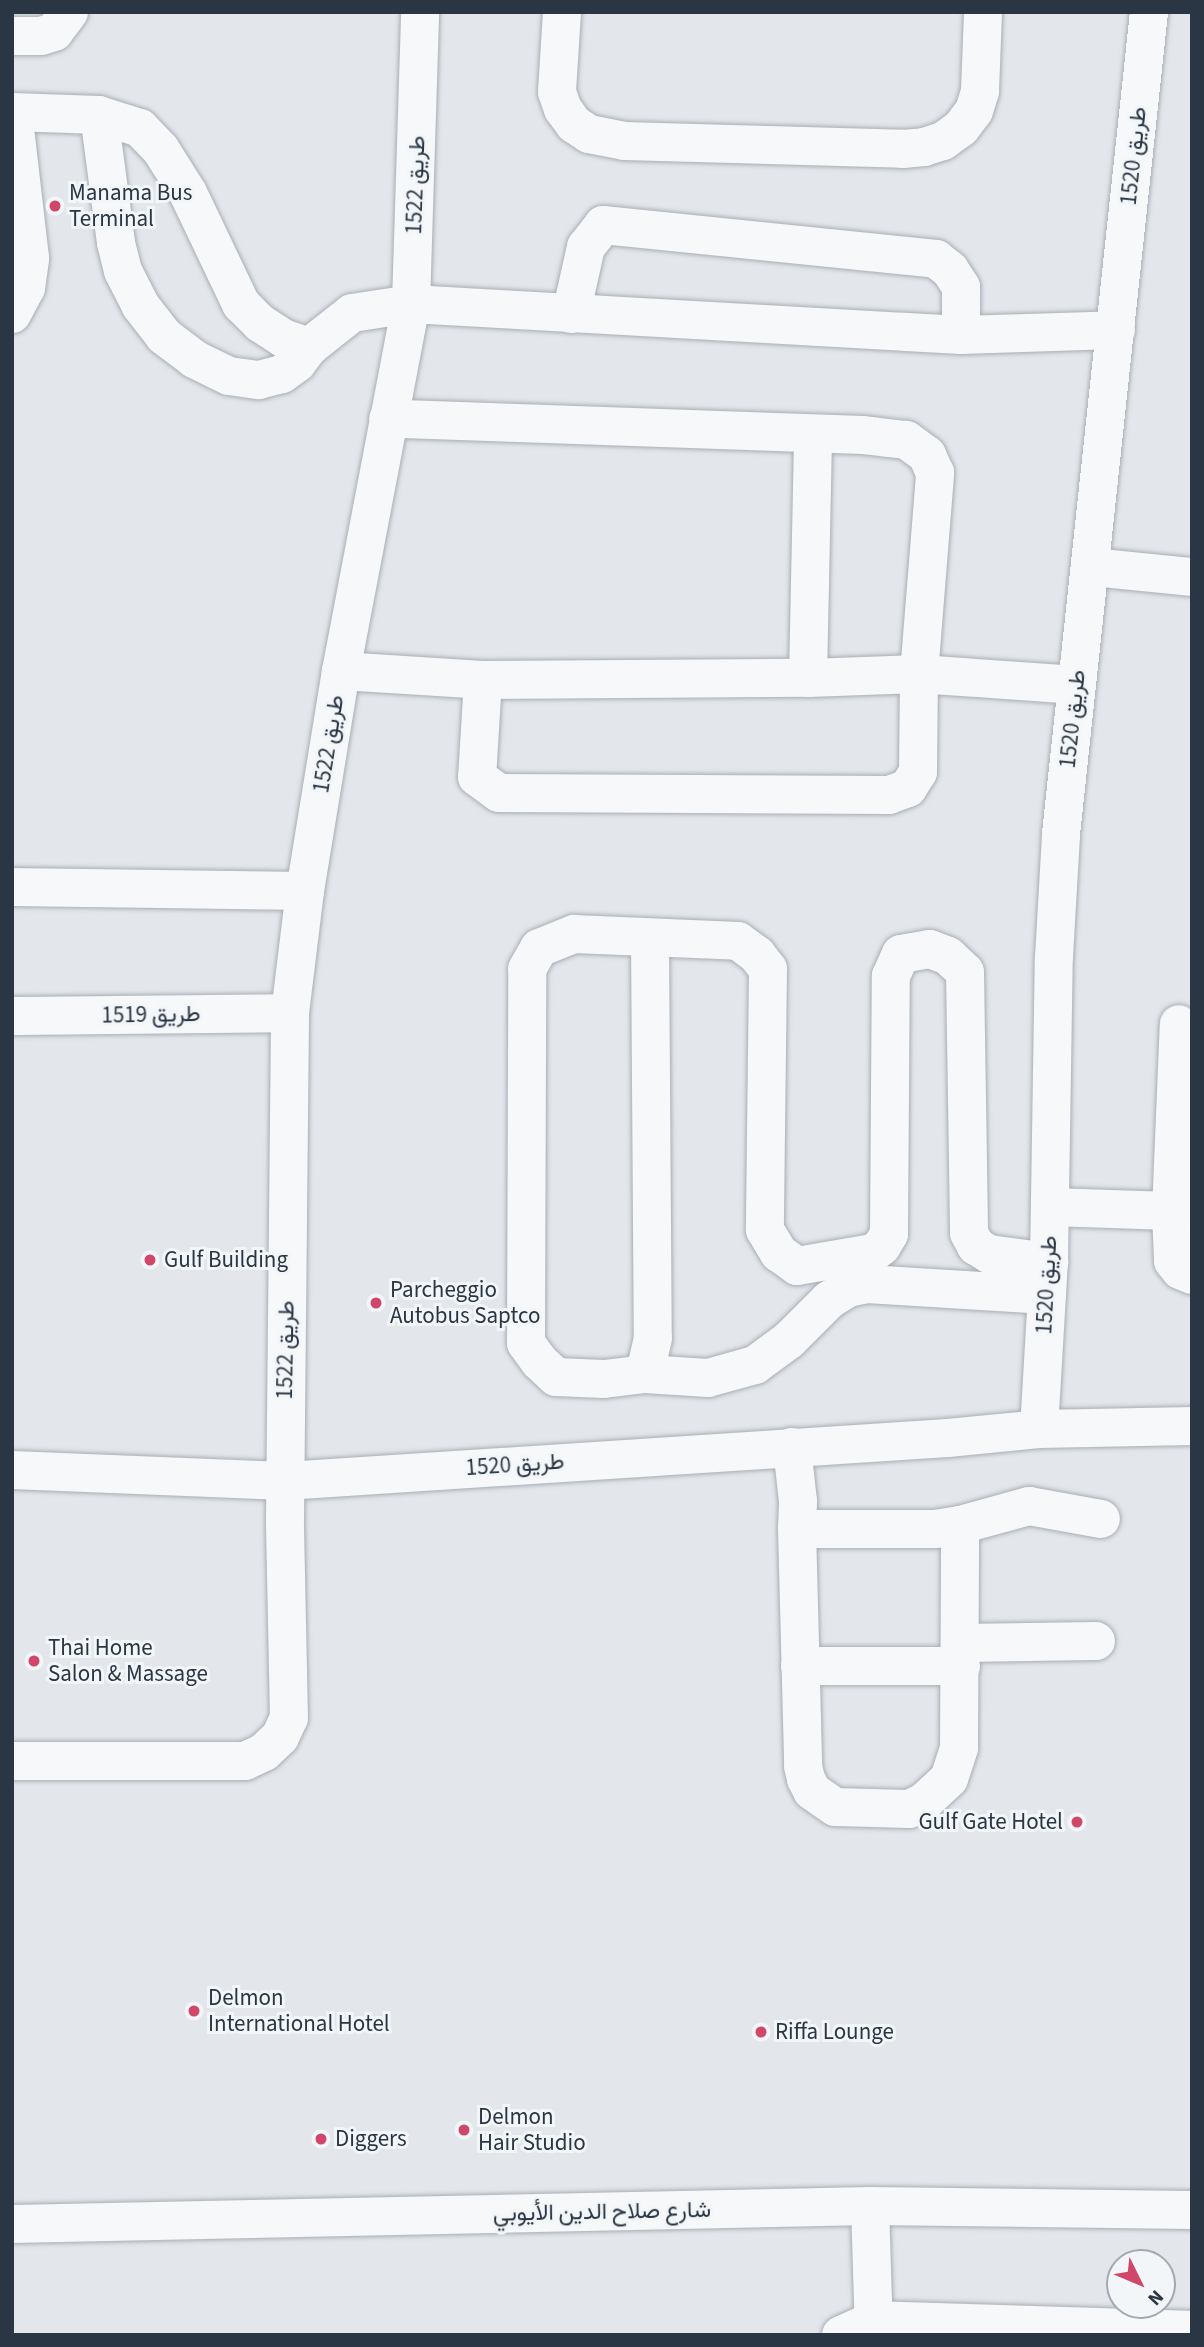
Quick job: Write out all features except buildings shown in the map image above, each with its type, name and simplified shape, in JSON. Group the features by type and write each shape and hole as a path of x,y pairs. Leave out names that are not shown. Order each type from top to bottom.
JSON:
{"street":[{"path":"12,36 41,36 54,32 69,12"},
{"name":"طريق 1522","path":"12,1761 224,1764 245,1761 264,1752 280,1737 289,1718 285,1481 290,1013 305,891 341,671 411,304 420,12"},
{"path":"562,12 557,92 563,109 574,124 589,134 624,141 903,149 924,147 943,141 961,128 974,111 980,92 983,12"},
{"name":"طريق 1520","path":"1039,1429 1051,1207 1054,957 1061,834 1149,12"},
{"path":"12,314 26,288 30,258 13,112 99,115 140,128 161,150 188,193 242,304 260,323 283,338 309,347"},
{"path":"99,115 123,271 140,305 164,336 194,359 229,376 259,380 282,374 297,363 309,347 352,313 411,304 961,335 1116,330"},
{"path":"571,314 586,247 603,225 936,259 950,270 961,287 961,335"},
{"path":"388,418 813,433 906,440 927,455 935,473 919,674 918,772 908,788 889,795 499,793 477,776 483,680"},
{"path":"808,678 813,433"},
{"path":"1091,567 1192,578"},
{"path":"341,671 483,680 808,678 919,674 1077,685"},
{"path":"12,887 305,891"},
{"path":"574,934 738,941 757,955 768,970 765,1230 779,1253 797,1266 873,1253 882,1246 889,1234 891,976 901,954 930,949 948,956 965,972 969,1233 976,1246 989,1254 1048,1278 867,1283 848,1287 829,1300 789,1339 755,1365 708,1378 645,1374 604,1379 556,1377 539,1361 526,1343 527,969 539,948 574,934"},
{"path":"645,1374 653,1338 650,939"},
{"name":"طريق 1519","path":"12,1016 290,1013"},
{"path":"1180,1024 1171,1211 1173,1261 1180,1270 1192,1275"},
{"path":"1051,1207 1171,1211"},
{"name":"طريق 1520","path":"285,1481 948,1438 1039,1429 1192,1426"},
{"path":"792,1447 797,1529 803,1766 806,1779 822,1800 848,1809 909,1808 931,1797 949,1779 959,1748 960,1525"},
{"path":"12,1470 285,1481"},
{"path":"797,1529 936,1529 1029,1506 1101,1519"},
{"path":"800,1666 961,1655 1096,1641"},
{"path":"870,2206 863,2330 1192,2330"},
{"name":"شارع صلاح الدين الأيوبي","path":"12,2224 870,2206 1192,2210"}],"place":[{"name":"Manama Bus Terminal","path":"55,206"},
{"name":"Gulf Building","path":"150,1260"},
{"name":"Parcheggio Autobus Saptco","path":"376,1303"},
{"name":"Thai Home Salon & Massage","path":"34,1661"},
{"name":"Gulf Gate Hotel","path":"1077,1822"},
{"name":"Delmon International Hotel","path":"194,2011"},
{"name":"Riffa Lounge","path":"761,2032"},
{"name":"Delmon Hair Studio","path":"464,2130"},
{"name":"Diggers","path":"321,2139"}]}
